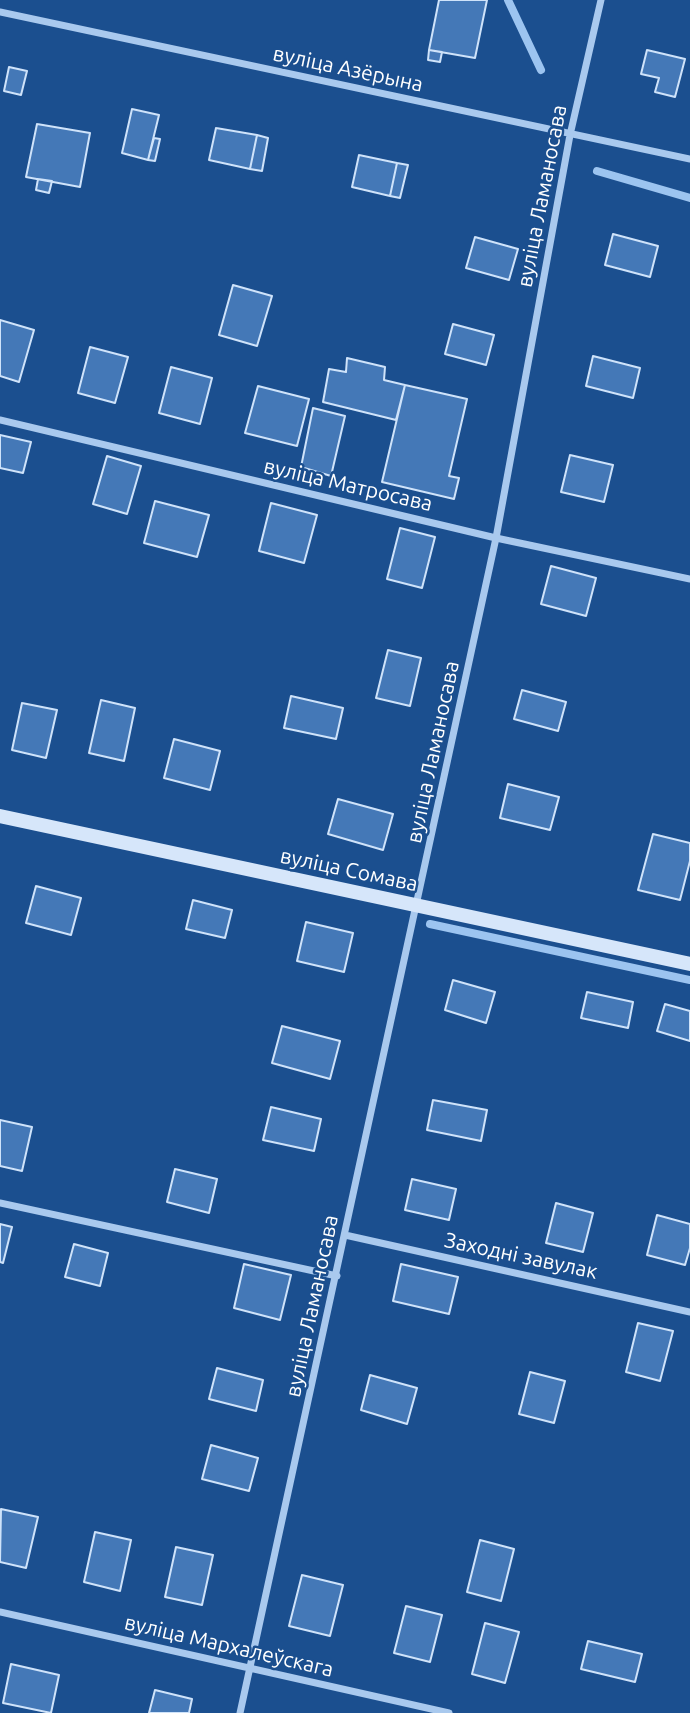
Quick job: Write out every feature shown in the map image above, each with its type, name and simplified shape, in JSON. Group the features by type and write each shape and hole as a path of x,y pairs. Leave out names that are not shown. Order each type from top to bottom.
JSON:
{"street":[{"name":"вуліца Ламаносава","path":"240,1713 418,906 496,538 570,135 601,0"},
{"name":"вуліца Азёрына","path":"0,12 690,159"},
{"name":"вуліца Матросава","path":"0,420 496,538 690,579"},
{"name":"вуліца Сомава","path":"0,816 690,964"},
{"path":"0,1203 337,1276"},
{"name":"Заходні завулак","path":"345,1236 690,1312"},
{"name":"вуліца Мархалеўскага","path":"0,1612 449,1713"}],"building":[{"path":"439,0 487,0 475,58 429,50"},
{"path":"429,50 442,52 440,62 428,60"},
{"path":"647,50 685,59 675,97 655,92 659,78 641,74"},
{"path":"9,67 27,71 21,95 4,91"},
{"path":"132,109 159,115 148,160 122,153"},
{"path":"37,124 90,133 80,187 26,177"},
{"path":"216,128 257,135 250,169 209,160"},
{"path":"257,135 268,138 262,171 250,169"},
{"path":"154,138 160,139 155,161 148,160"},
{"path":"359,155 397,163 390,196 352,187"},
{"path":"397,163 408,165 400,198 390,196"},
{"path":"38,179 52,181 49,193 36,190"},
{"path":"613,234 658,246 650,277 605,265"},
{"path":"475,237 518,249 509,280 466,268"},
{"path":"233,285 272,296 257,346 219,335"},
{"path":"0,320 34,330 19,382 0,376"},
{"path":"453,324 494,335 486,365 445,354"},
{"path":"90,347 128,357 115,403 78,393"},
{"path":"593,356 640,368 633,398 586,386"},
{"path":"347,358 385,367 384,380 405,385 396,420 323,402 329,369 346,372"},
{"path":"171,367 212,378 200,424 159,413"},
{"path":"405,385 467,399 449,476 459,478 454,499 382,482"},
{"path":"258,386 309,399 297,446 245,433"},
{"path":"313,408 345,416 331,476 301,467"},
{"path":"0,435 31,442 23,473 0,468"},
{"path":"570,455 613,465 604,502 561,492"},
{"path":"107,456 141,466 127,514 93,504"},
{"path":"155,501 209,515 197,557 144,543"},
{"path":"271,503 317,515 304,563 259,551"},
{"path":"400,528 435,537 422,588 387,579"},
{"path":"551,566 596,578 586,616 541,604"},
{"path":"388,650 421,658 410,706 376,698"},
{"path":"522,690 566,702 558,731 514,719"},
{"path":"291,696 343,708 336,739 284,728"},
{"path":"101,700 135,708 124,761 89,753"},
{"path":"22,703 57,710 46,758 12,750"},
{"path":"174,739 220,751 210,790 164,778"},
{"path":"508,784 559,797 550,830 500,818"},
{"path":"338,799 393,814 383,850 328,834"},
{"path":"653,834 690,843 690,861 680,900 638,890"},
{"path":"36,886 81,898 71,935 26,923"},
{"path":"193,900 232,910 225,938 186,929"},
{"path":"306,922 353,933 344,972 297,961"},
{"path":"453,980 495,992 486,1023 445,1010"},
{"path":"587,992 633,1002 628,1028 581,1018"},
{"path":"665,1004 690,1011 690,1041 657,1031"},
{"path":"282,1026 340,1041 330,1079 272,1063"},
{"path":"433,1100 487,1110 481,1141 427,1130"},
{"path":"271,1107 321,1119 314,1151 263,1140"},
{"path":"0,1120 32,1127 22,1171 0,1166"},
{"path":"175,1169 217,1179 209,1213 167,1202"},
{"path":"412,1179 456,1189 449,1220 405,1210"},
{"path":"556,1203 593,1213 583,1252 546,1243"},
{"path":"657,1215 690,1224 690,1248 685,1265 647,1255"},
{"path":"0,1224 12,1227 3,1263 0,1262"},
{"path":"74,1244 108,1253 100,1286 65,1277"},
{"path":"244,1264 291,1275 280,1320 234,1308"},
{"path":"401,1264 458,1277 449,1314 393,1301"},
{"path":"638,1323 673,1331 660,1381 626,1372"},
{"path":"217,1368 263,1380 256,1411 209,1399"},
{"path":"530,1372 565,1381 554,1423 519,1414"},
{"path":"370,1375 417,1388 407,1424 361,1410"},
{"path":"211,1445 258,1458 249,1491 202,1479"},
{"path":"1,1509 38,1517 26,1568 0,1562"},
{"path":"95,1532 131,1540 120,1591 84,1582"},
{"path":"480,1540 514,1549 501,1601 467,1592"},
{"path":"176,1547 213,1555 202,1605 165,1597"},
{"path":"302,1575 343,1585 330,1636 289,1626"},
{"path":"406,1606 442,1615 430,1662 394,1653"},
{"path":"485,1623 519,1632 505,1683 472,1674"},
{"path":"588,1641 642,1654 635,1682 581,1669"},
{"path":"11,1664 59,1675 51,1713 3,1703"},
{"path":"155,1690 192,1699 189,1713 149,1713"}],"waterway":[{"path":"508,0 541,70"},
{"path":"597,171 690,198"},
{"path":"430,924 690,980"}]}
